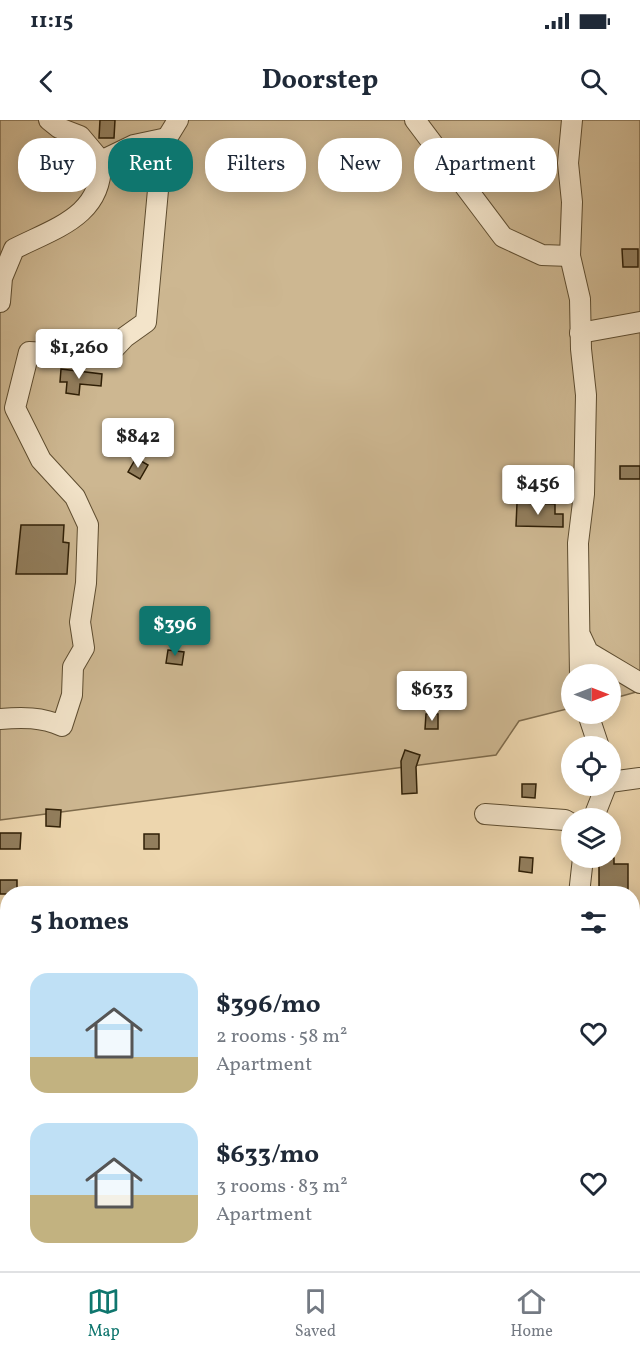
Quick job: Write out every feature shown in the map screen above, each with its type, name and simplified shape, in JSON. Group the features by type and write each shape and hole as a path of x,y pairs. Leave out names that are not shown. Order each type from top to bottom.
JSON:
{"street":[{"path":"0,302 2,278 14,249 77,218 89,206 102,179 101,161 80,136 59,129 49,120"},
{"path":"167,138 178,120"},
{"path":"415,120 503,237 542,255 570,256"},
{"path":"572,120 568,163 572,202 570,256 580,299 580,333 586,395 584,494 578,543 580,664"},
{"path":"101,161 108,158"},
{"path":"0,719 27,717 51,721 62,726 72,694 73,667 84,648 80,622 86,584 88,525 75,497 41,460 15,408 29,352 106,356 124,337 146,322 152,279 158,192"},
{"path":"580,333 640,322"},
{"path":"581,637 588,652 640,683"},
{"path":"621,781 640,778"},
{"path":"485,814 561,820"},
{"path":"579,886 582,868"}],"shaded area":[{"path":"0,120 640,120 640,691 621,696 621,664 561,664 561,710 519,721 496,755 0,820"}],"building":[{"path":"100,120 115,120 114,138 99,138"},
{"path":"622,249 638,249 638,267 623,267"},
{"path":"61,369 102,374 101,386 80,384 79,395 66,393 67,382 60,382"},
{"path":"136,458 148,465 140,479 128,472"},
{"path":"620,466 640,466 640,479 620,479"},
{"path":"517,503 555,504 555,514 563,514 563,527 516,526"},
{"path":"21,525 64,525 63,542 69,543 67,574 16,574"},
{"path":"168,650 184,652 182,665 166,663"},
{"path":"426,714 438,714 438,729 425,729"},
{"path":"405,750 420,755 416,767 417,793 402,794 401,761"},
{"path":"522,784 536,784 535,798 522,797"},
{"path":"46,809 61,810 60,827 46,826"},
{"path":"0,833 21,833 20,849 0,849"},
{"path":"144,834 159,834 159,849 144,849"},
{"path":"520,857 533,858 532,873 519,871"},
{"path":"621,864 628,864 628,886 599,886 599,868 621,868"},
{"path":"0,880 17,880 17,886 0,886"}]}
